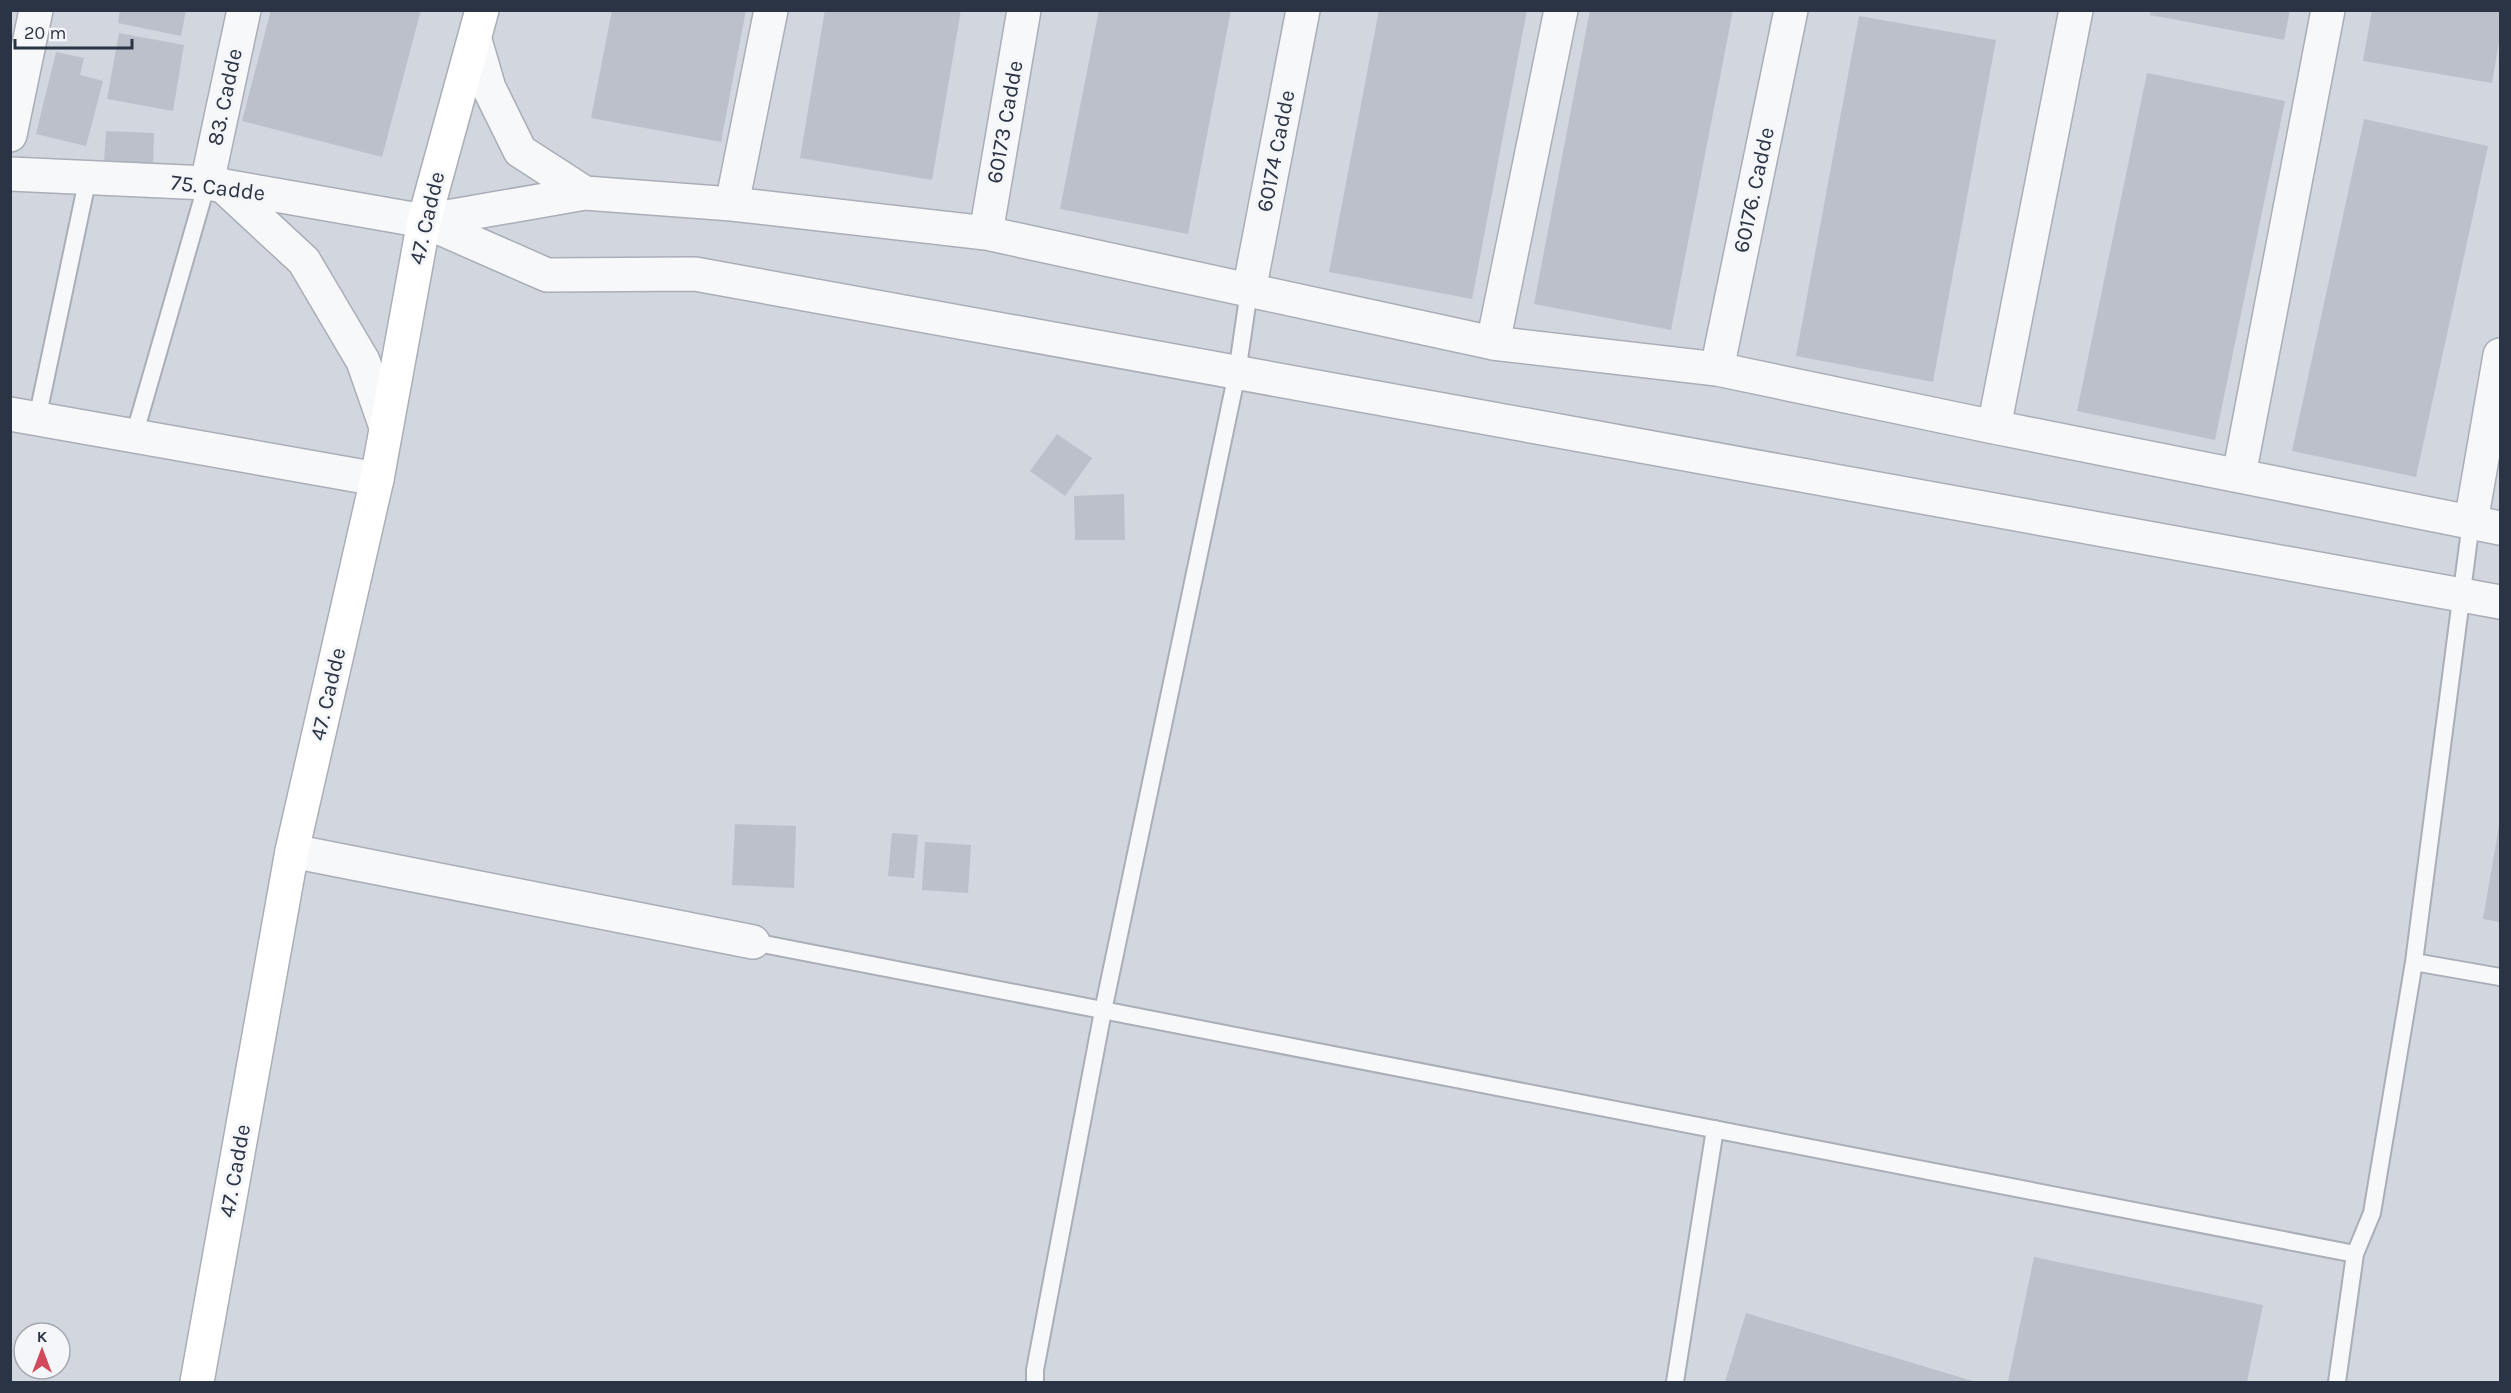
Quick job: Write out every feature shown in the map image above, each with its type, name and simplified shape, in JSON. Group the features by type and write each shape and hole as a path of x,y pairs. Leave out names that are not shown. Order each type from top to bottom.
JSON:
{"street":[{"path":"10,135 36,10"},
{"name":"83. Cadde","path":"214,184 244,10"},
{"path":"732,204 771,10"},
{"name":"60173 Cadde","path":"986,233 1024,10"},
{"name":"60174 Cadde","path":"1249,291 1303,10"},
{"path":"1494,343 1561,10"},
{"name":"60176. Cadde","path":"1717,369 1791,10"},
{"path":"1994,427 2076,10"},
{"path":"2239,475 2328,10"},
{"path":"478,25 489,88 520,151 585,193"},
{"name":"47. Cadde","path":"197,1383 292,851 377,479 424,221 478,25"},
{"name":"75. Cadde","path":"10,174 214,184 424,221"},
{"path":"214,184 304,261 363,361 386,427"},
{"path":"424,221 585,193 732,204 986,233 1494,343 1717,369 2486,525 2500,355"},
{"path":"424,221 547,275 695,274 2500,602"},
{"path":"24,416 377,479"},
{"path":"292,851 753,942"}],"lane":[{"path":"24,416 88,177"},
{"path":"134,436 214,184"},
{"path":"1035,1383 1035,1370 1103,1011 1237,373 1249,291"},
{"path":"2337,1383 2355,1254 2372,1213 2414,962 2461,595 2486,525"},
{"path":"753,942 2355,1254"},
{"path":"2414,962 2500,977"},
{"path":"1675,1383 1715,1129"}],"shaded area":[{"path":"10,11 2500,11 2500,1382 11,1382"}],"building":[{"path":"120,10 186,10 181,36 118,23"},
{"path":"271,10 421,10 382,157 242,121"},
{"path":"612,10 746,10 721,142 591,118"},
{"path":"825,10 961,10 932,180 800,158"},
{"path":"1099,10 1231,10 1188,234 1060,209"},
{"path":"1379,10 1527,10 1472,299 1329,272"},
{"path":"1590,10 1733,10 1671,330 1534,304"},
{"path":"2151,10 2290,10 2284,40 2150,15"},
{"path":"2372,10 2500,10 2500,36 2492,83 2363,61"},
{"path":"1859,16 1996,40 1933,382 1796,356"},
{"path":"119,33 184,45 173,111 107,99"},
{"path":"56,52 84,58 80,75 103,81 86,146 36,134"},
{"path":"2147,73 2285,101 2215,440 2077,411"},
{"path":"2364,119 2488,146 2416,477 2292,451"},
{"path":"106,131 154,133 153,166 104,164"},
{"path":"1057,434 1092,458 1065,496 1030,471"},
{"path":"1124,494 1125,540 1075,540 1074,496"},
{"path":"735,824 796,826 794,888 732,885"},
{"path":"2500,826 2500,922 2483,919"},
{"path":"892,833 918,835 914,878 888,876"},
{"path":"925,842 971,845 968,893 922,890"},
{"path":"2034,1257 2263,1305 2247,1382 2008,1382"},
{"path":"1746,1313 1976,1382 1725,1382"}]}
